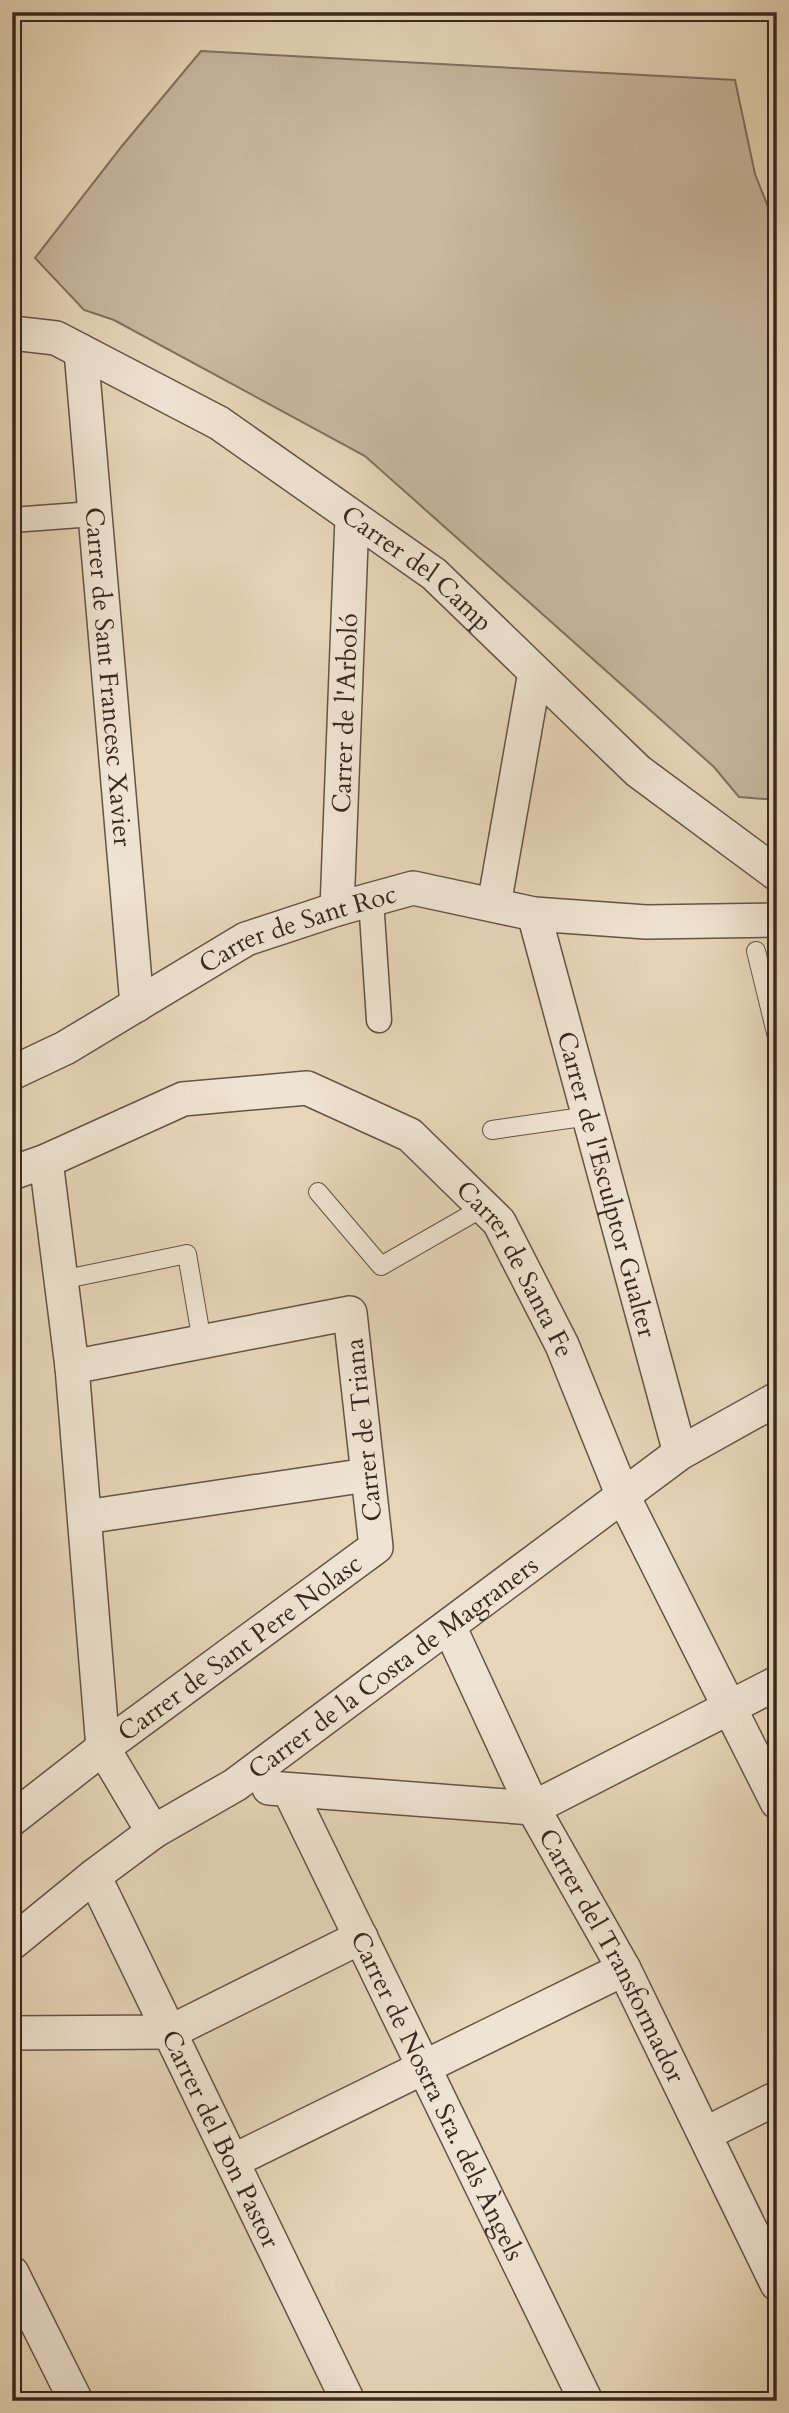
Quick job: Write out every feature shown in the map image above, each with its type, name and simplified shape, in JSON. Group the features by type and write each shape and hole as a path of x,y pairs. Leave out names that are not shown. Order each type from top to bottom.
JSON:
{"street":[{"name":"Carrer del Camp","path":"12,333 56,338 219,423 434,574 638,771 777,874"},
{"name":"Carrer de Sant Francesc Xavier","path":"80,351 137,1005"},
{"path":"12,520 93,514"},
{"name":"Carrer de l'Arboló","path":"337,909 352,517"},
{"path":"494,905 535,671"},
{"name":"Carrer de Sant Roc","path":"12,1073 65,1048 246,939 337,909 413,888 534,914 646,922 777,920"},
{"path":"371,900 379,1020"},
{"name":"Carrer de l'Esculptor Gualter","path":"534,914 680,1453"},
{"name":"Carrer de Santa Fe","path":"12,1173 46,1161 183,1099 307,1088 410,1135 499,1222 562,1345 623,1496 777,1802"},
{"path":"46,1161 72,1367 103,1748"},
{"name":"Carrer de Triana","path":"202,1342 350,1313 376,1547"},
{"path":"72,1367 202,1342"},
{"name":"Carrer de la Costa de Magraners","path":"12,1943 153,1832 235,1785 680,1453 777,1399"},
{"path":"85,1517 367,1475"},
{"name":"Carrer de Sant Pere Nolasc","path":"12,1819 103,1748 376,1547"},
{"name":"Carrer del Transformador","path":"449,1626 533,1808 624,1969 777,2284"},
{"path":"235,1785 533,1808 777,1683"},
{"name":"Carrer de Sant Pere Nolasc","path":"103,1748 153,1832"},
{"name":"Carrer de Nostra Sra. dels Àngels","path":"289,1790 586,2401"},
{"name":"Carrer del Bon Pastor","path":"94,1876 348,2401"},
{"path":"12,2032 170,2032 361,1937"},
{"path":"233,2161 624,1969"},
{"path":"705,2134 777,2098"},
{"path":"12,2273 76,2401"}],"lane":[{"path":"756,951 777,1037"},
{"path":"492,1130 589,1116"},
{"path":"318,1192 381,1266 484,1207"},
{"path":"61,1280 187,1254 202,1342"}],"shaded area":[{"path":"201,51 735,80 755,174 777,230 777,800 739,797 714,767 365,456 114,320 84,310 35,258 122,146"}]}
